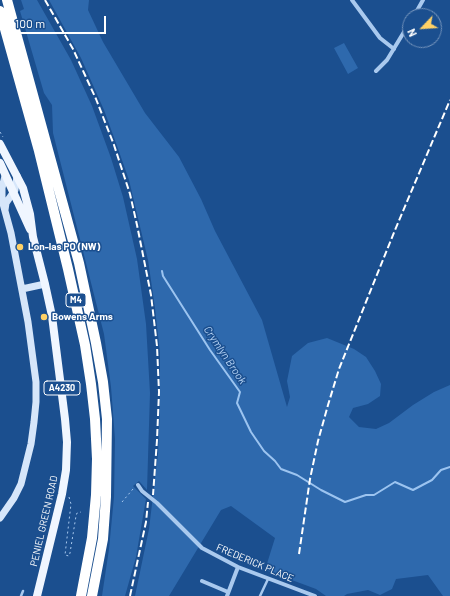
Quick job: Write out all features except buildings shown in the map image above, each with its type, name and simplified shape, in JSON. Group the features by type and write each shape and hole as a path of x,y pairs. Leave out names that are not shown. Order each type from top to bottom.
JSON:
{"highway":[{"name":"M4","path":"7,0 79,263 103,382 107,419 106,497 103,539 92,596"},
{"name":"M4","path":"0,11 39,151 68,269 82,330 91,384 97,459 96,496 92,538 81,596"}],"main road":[{"name":"A4230","path":"0,144 16,176"},
{"name":"A4230","path":"0,163 13,194"},
{"path":"0,518 14,498 26,465 34,422 36,382 28,322 11,233 2,210 2,193 5,176"},
{"path":"2,210 13,194 17,184 16,176"},
{"name":"PENIEL GREEN ROAD","path":"16,176 26,198 33,237 52,316 63,394 67,442 66,470 62,494 37,596"},
{"name":"PENIEL GREEN ROAD","path":"13,194 33,237"},
{"path":"22,289 45,284"}],"street":[{"path":"352,0 380,38 394,49"},
{"path":"376,70 387,60 402,36"},
{"name":"FREDERICK PLACE","path":"138,485 202,548 238,567 315,596"},
{"path":"202,581 227,594 238,567"}],"lane":[{"path":"260,596 268,578"},
{"path":"21,596 23,591"}],"path":[{"path":"122,502 138,485"}],"shaded area":[{"path":"21,0 37,0 71,60 92,106 111,158 123,197 137,259 146,324 150,393 147,490 139,481 133,486 146,499 136,557 125,596 102,596 109,549 114,497 115,439 111,387 104,334 53,133 52,105 44,93 20,11 24,9"},
{"path":"49,0 89,0 88,10 103,42 145,113 179,157 201,199 215,231 262,320 287,407 290,397 287,381 292,356 308,343 327,338 354,349 366,357 381,384 380,396 368,404 353,408 349,417 359,427 376,429 389,423 413,405 434,392 450,385 450,596 443,596 428,575 396,579 392,589 380,595 368,590 347,594 344,596 326,596 316,589 265,570 275,538 231,506 221,510 169,596 135,596 149,529 158,454 160,353 155,308 148,260 129,180 104,110 81,58"},
{"path":"344,43 358,68 348,74 334,48"}],"waterway":[{"name":"Crymlyn Brook","path":"162,271 163,276 210,350 240,392 237,403 251,432 264,451 281,469 297,475 321,490 345,502 366,495 374,495 395,482 413,490 432,480 441,470 450,467"}],"railway":[{"path":"45,0 73,49 96,99 114,145 130,194 137,225 151,295 157,346 159,392 153,495"},
{"path":"299,554 310,479 318,441 339,369 395,230 450,100"},
{"path":"130,596 146,522 148,502"}],"place":[{"name":"Lon-las PO (NW)","path":"20,247"},
{"name":"Bowens Arms","path":"44,317"}]}
